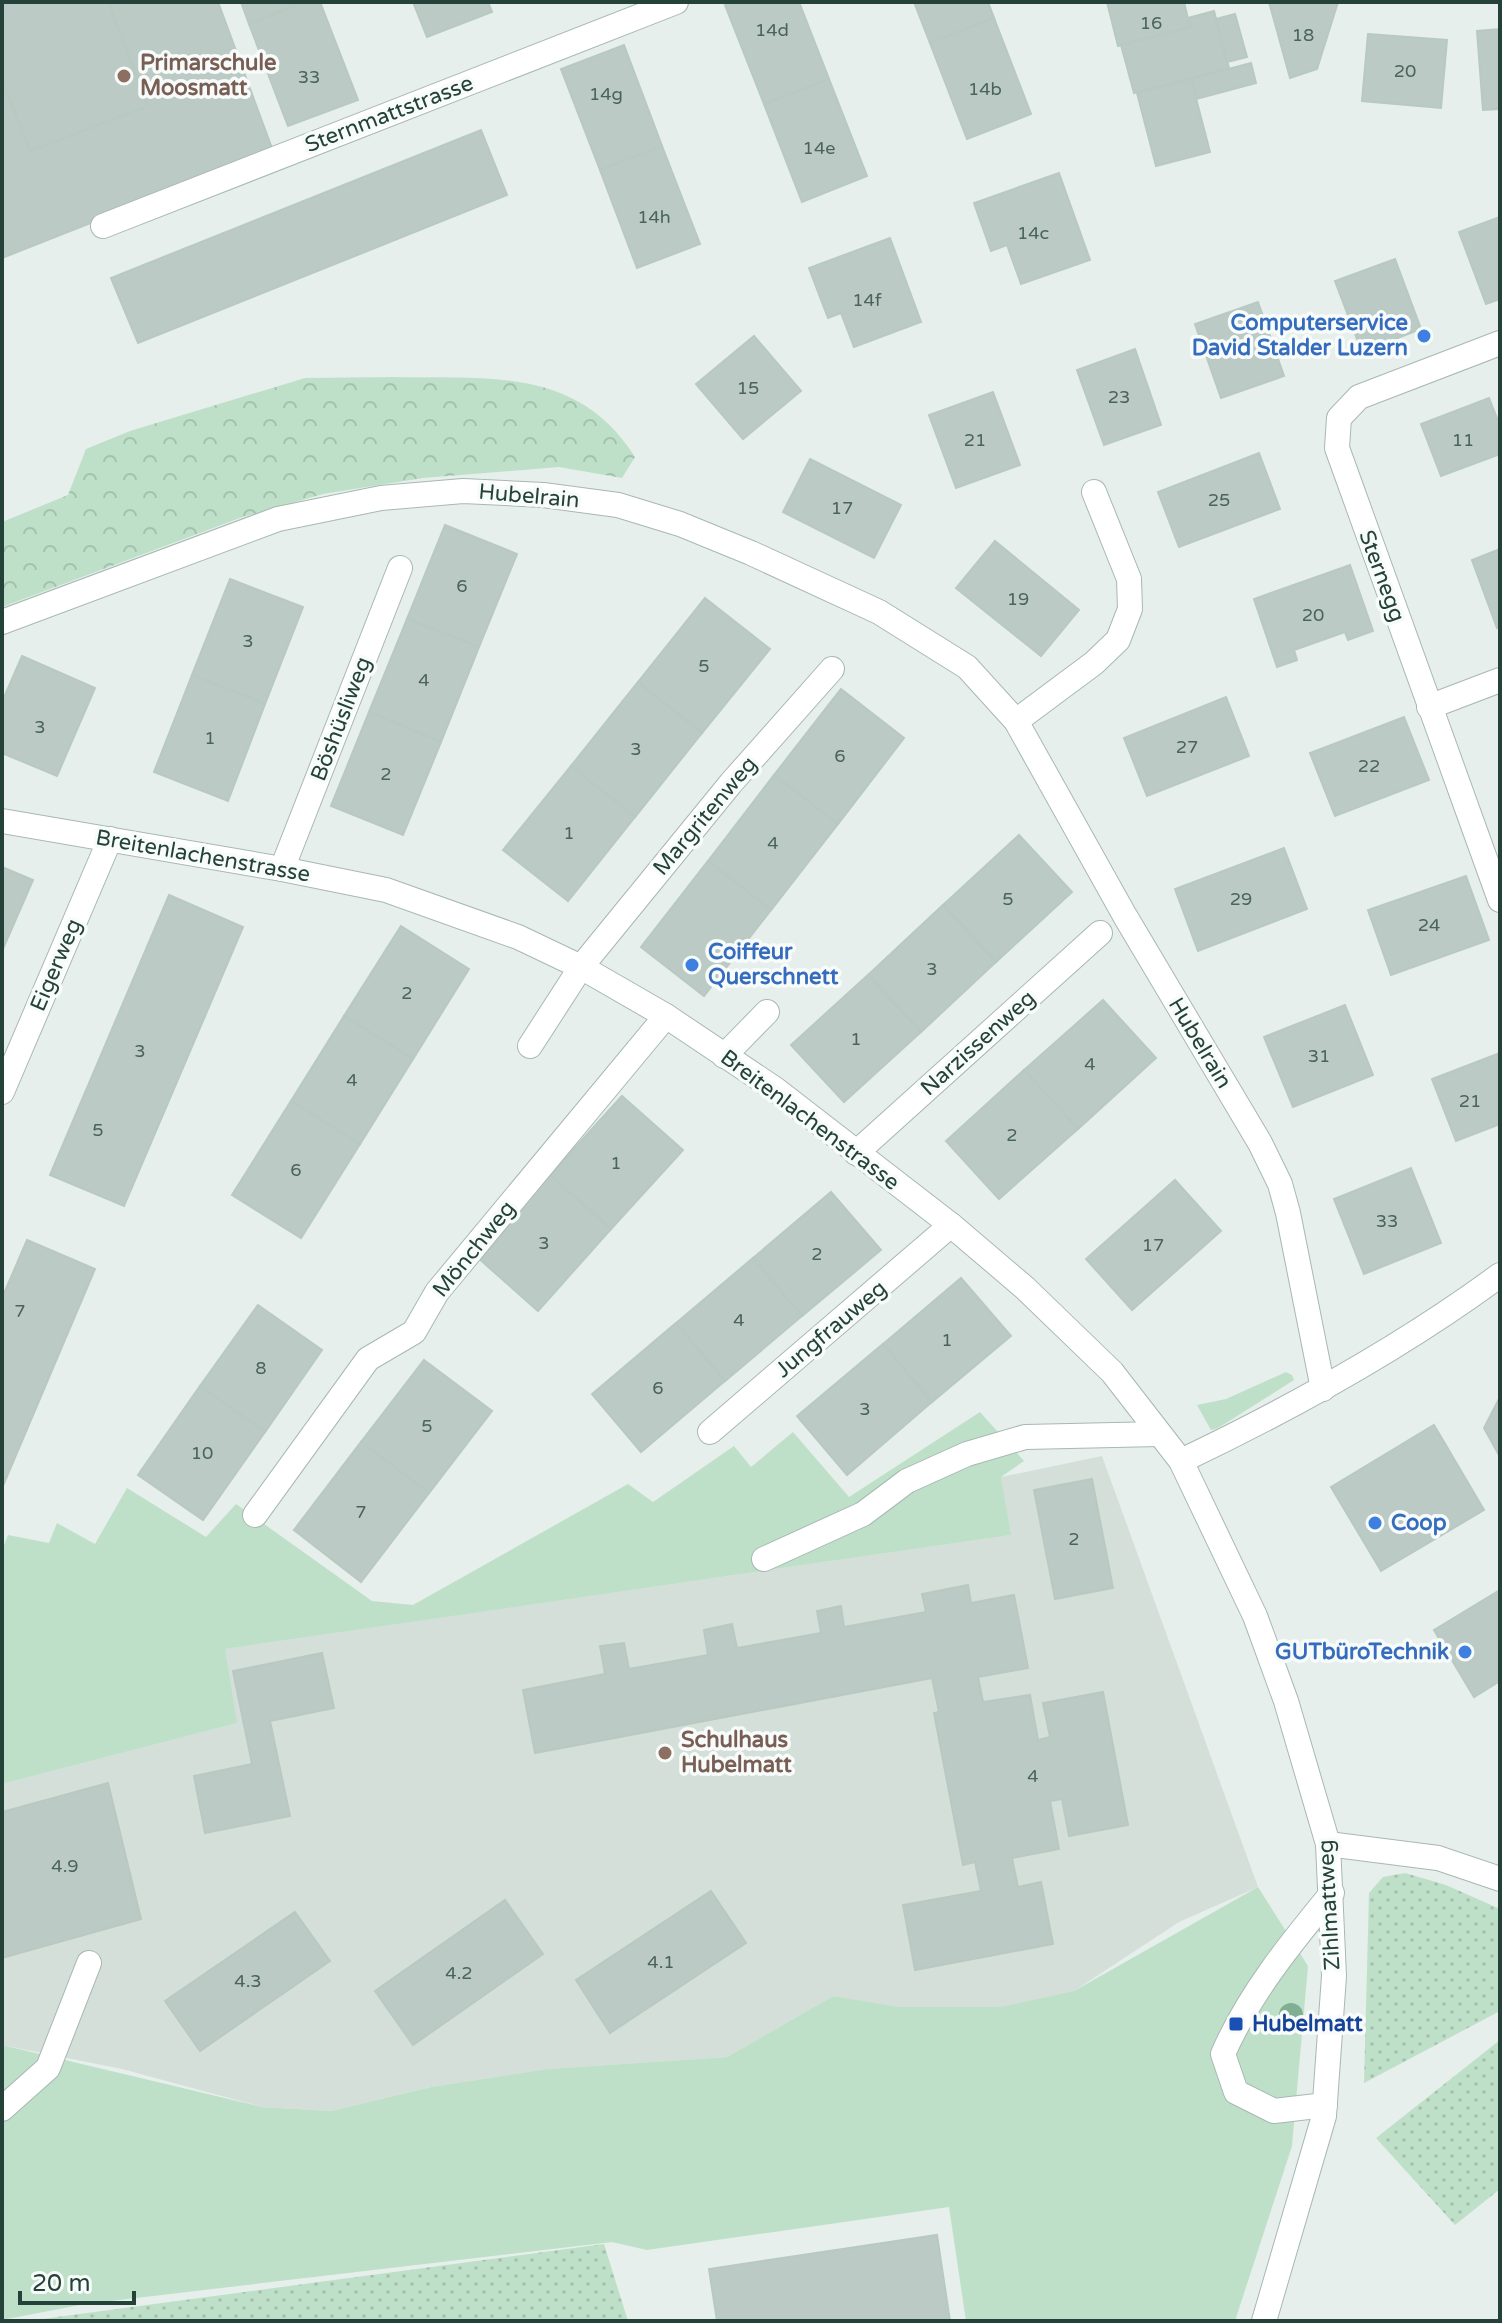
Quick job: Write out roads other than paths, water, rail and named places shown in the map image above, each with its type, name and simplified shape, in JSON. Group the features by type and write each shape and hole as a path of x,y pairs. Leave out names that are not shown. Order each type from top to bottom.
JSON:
{"street":[{"name":"Sternmattstrasse","path":"103,226 676,2"},
{"name":"Sternegg","path":"1500,343 1359,397 1339,418 1337,448 1500,900"},
{"name":"Hubelrain","path":"2,622 278,519 381,498 463,491 543,495 618,505 680,524 751,553 879,612 967,667 1016,721 1125,916 1260,1143 1280,1184 1288,1213 1323,1389"},
{"path":"1016,721 1118,640 1130,609 1129,579 1094,492"},
{"name":"Böshüsliweg","path":"282,869 400,568"},
{"name":"Margritenweg","path":"530,1046 581,967 731,783 832,669"},
{"path":"1429,707 1500,680"},
{"name":"Breitenlachenstrasse","path":"2,821 386,890 518,937 581,967 666,1016 775,1089 951,1225 1025,1288 1112,1372 1181,1461"},
{"name":"Eigerweg","path":"2,1092 110,839"},
{"name":"Narzissenweg","path":"856,1153 1100,933"},
{"path":"724,1056 767,1012"},
{"name":"Mönchweg","path":"255,1515 368,1359 414,1332 437,1292 666,1016"},
{"name":"Jungfrauweg","path":"710,1432 951,1225"},
{"path":"1181,1461 1323,1389 1467,1299 1500,1274"},
{"path":"764,1559 863,1514 907,1481 967,1454 1025,1437 1159,1434"},
{"name":"Zihlmattweg","path":"1181,1461 1255,1616 1286,1701 1328,1844 1334,1976 1324,2116 1264,2321"},
{"path":"1328,1844 1438,1858 1500,1879"},
{"path":"1325,2105 1274,2111 1236,2092 1223,2054 1236,2024 1284,1951 1332,1893"},
{"path":"2,2109 48,2068 89,1963"}],"place":[{"name":"Primarschule Moosmatt","path":"124,76"},
{"name":"Computerservice David Stalder Luzern","path":"1424,336"},
{"name":"Coiffeur Querschnett","path":"692,965"},
{"name":"Coop","path":"1375,1523"},
{"name":"GUTbüroTechnik","path":"1465,1652"},
{"name":"Schulhaus Hubelmatt","path":"665,1753"},
{"name":"Hubelmatt","path":"1236,2024"}]}
